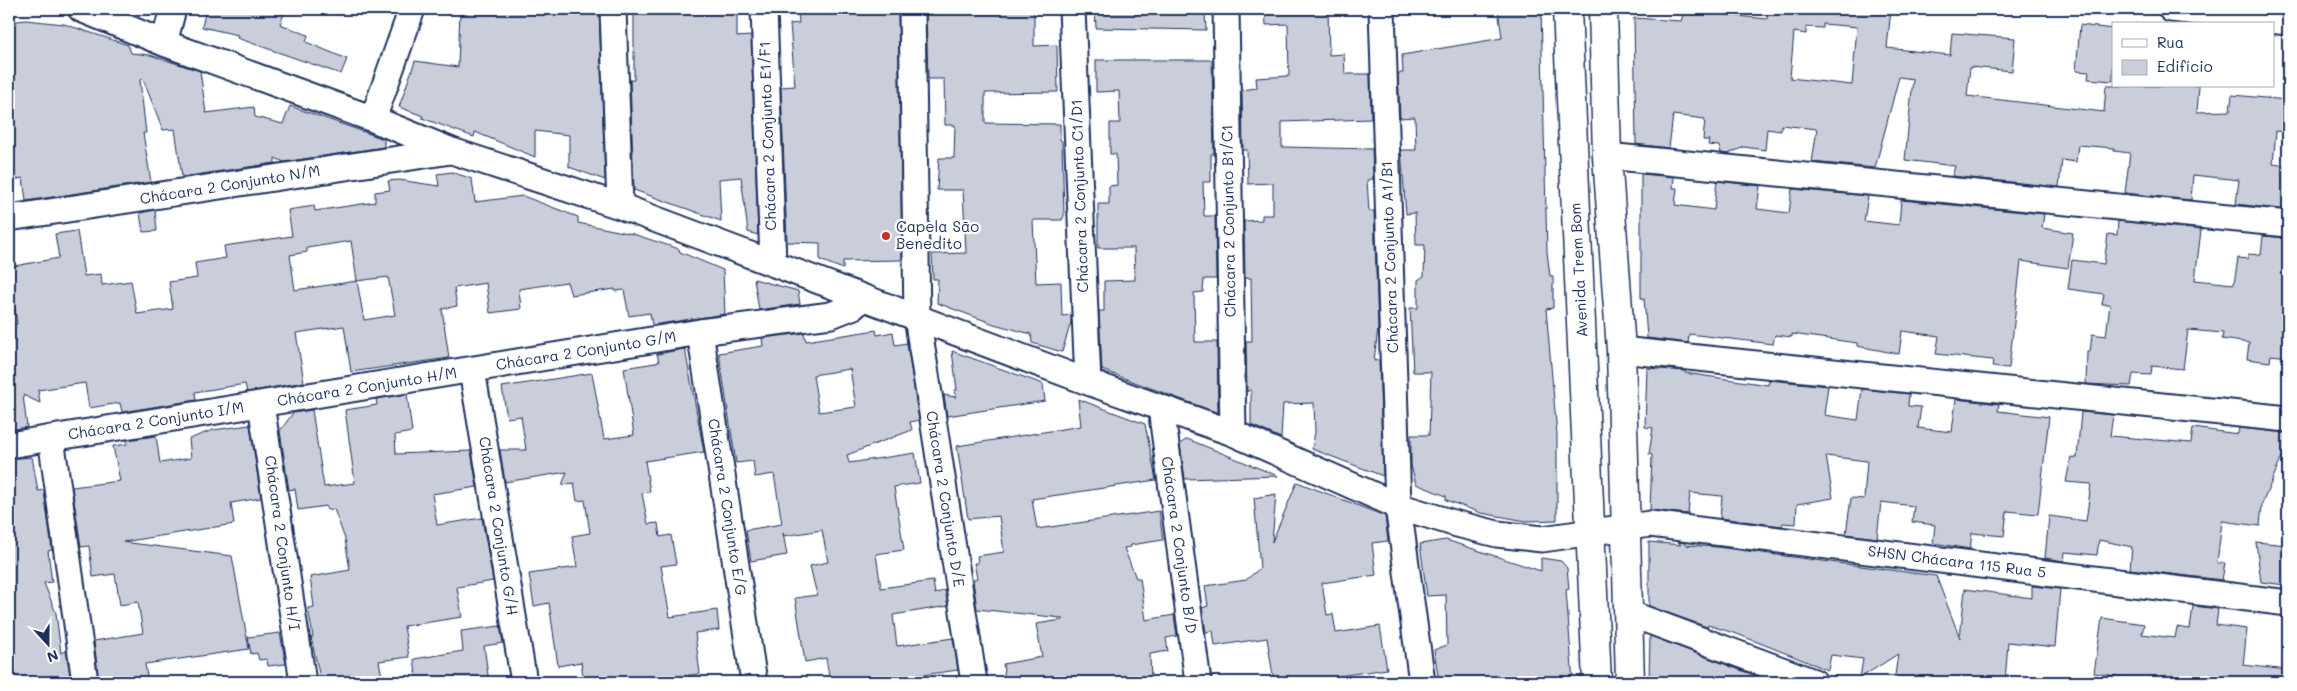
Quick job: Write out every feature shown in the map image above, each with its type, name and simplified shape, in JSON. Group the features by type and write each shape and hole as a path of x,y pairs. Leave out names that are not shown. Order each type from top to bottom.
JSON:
{"street":[{"path":"80,9 164,43 373,119 452,151 620,206 917,316 1088,382 1232,433 1398,506 1497,534 1542,539 1627,527"},
{"path":"164,43 173,9"},
{"path":"373,119 412,9"},
{"path":"613,9 620,206"},
{"name":"Chácara 2 Conjunto E1/F1","path":"764,9 773,263"},
{"name":"Chácara 2 Conjunto D/E","path":"912,9 917,316 974,682"},
{"name":"Chácara 2 Conjunto C1/D1","path":"1072,9 1088,382"},
{"name":"Chácara 2 Conjunto B1/C1","path":"1226,9 1232,433"},
{"name":"Chácara 2 Conjunto A1/B1","path":"1382,9 1398,506 1422,682"},
{"name":"Avenida Trem Bom","path":"1567,9 1597,682"},
{"path":"1603,9 1607,156 1622,350 1630,682"},
{"path":"2171,9 2288,22"},
{"name":"Chácara 2 Conjunto N/M","path":"9,218 452,151"},
{"path":"1607,156 2288,224"},
{"name":"Chácara 2 Conjunto G/M","path":"472,370 700,332 831,314 854,306 862,297"},
{"name":"Chácara 2 Conjunto E/G","path":"700,332 754,682"},
{"path":"1622,350 2288,419"},
{"name":"Chácara 2 Conjunto H/M","path":"261,404 472,370"},
{"name":"Chácara 2 Conjunto G/H","path":"472,370 524,682"},
{"name":"Chácara 2 Conjunto I/M","path":"9,445 261,404"},
{"name":"Chácara 2 Conjunto H/I","path":"261,404 303,682"},
{"name":"Chácara 2 Conjunto B/D","path":"1160,408 1198,682"},
{"path":"51,438 85,682"},
{"name":"SHSN Chácara 115 Rua 5","path":"1627,527 1650,524 2288,603"},
{"path":"1628,613 1814,682"}],"building":[{"path":"206,9 286,9 280,24 308,35 306,42 347,59 341,74 237,38 238,35 202,27"},
{"path":"460,9 599,9 605,180 569,167 569,135 535,131 535,157 475,132 474,137 422,118 423,116 399,107 415,61 458,67"},
{"path":"634,9 731,9 731,12 737,12 737,37 751,36 758,235 748,232 741,177 719,179 721,221 634,190 630,80 634,80"},
{"path":"898,9 902,260 843,261 843,269 820,260 820,243 787,242 781,87 795,86 790,24 799,23 798,10"},
{"path":"926,9 1034,9 1034,46 1057,45 1058,92 985,93 985,123 1060,124 1064,216 1062,220 1033,220 1036,283 1061,282 1062,316 1071,315 1071,322 1062,352 1032,343 1031,334 994,324 937,303 938,279 933,279 932,254 966,253 963,190 937,190 939,158 954,158 955,125 945,125 944,79 928,79"},
{"path":"1095,9 1191,9 1191,12 1205,12 1206,30 1096,28"},
{"path":"1265,9 1328,9 1329,55 1344,54 1345,74 1370,74 1371,119 1282,122 1282,147 1372,149 1373,179 1367,180 1369,211 1374,211 1378,328 1374,361 1379,360 1383,476 1312,449 1315,432 1314,403 1283,404 1281,438 1251,425 1251,389 1247,392 1246,341 1252,341 1251,278 1245,278 1244,221 1262,220 1262,215 1273,215 1273,183 1248,184 1247,150 1243,150 1242,90 1257,88 1256,78 1289,76 1288,24 1266,25"},
{"path":"1498,9 1541,9 1547,252 1550,276 1553,276 1553,308 1546,309 1557,434 1557,520 1526,521 1481,513 1446,500 1446,496 1416,484 1411,466 1411,435 1429,435 1431,372 1413,372 1410,308 1418,308 1418,280 1424,276 1425,245 1416,245 1415,213 1406,214 1401,150 1416,150 1415,117 1400,118 1398,73 1403,73 1402,55 1502,38"},
{"path":"1685,9 1728,9 1727,15 1767,19 1768,9 1891,9 1887,48 1950,55 1952,33 2015,38 2012,71 1970,67 1967,96 2104,112 2106,86 2112,86 2112,88 2199,88 2197,112 2230,111 2232,95 2288,100 2288,132 2276,131 2273,164 2288,166 2288,210 2236,204 2239,180 2193,175 2191,200 2125,193 2130,153 2114,151 2114,148 2078,145 2076,162 2062,160 2059,187 1952,176 1955,166 1905,160 1913,79 1899,77 1875,168 1812,162 1817,129 1781,125 1781,131 1767,129 1765,150 1744,147 1728,154 1721,153 1719,146 1708,145 1709,140 1703,140 1705,119 1673,115 1669,148 1636,144 1634,18 1681,21","holes":["1823,24 1857,27 1852,85 1790,78 1794,32 1806,34 1806,27 1823,28"]},
{"path":"26,20 64,24 128,45 131,53 150,55 200,71 206,113 254,107 255,117 283,124 290,106 384,139 384,147 284,162 275,158 275,163 182,177 175,129 163,130 143,79 140,80 146,133 143,133 151,182 26,201 23,178 9,181 9,22"},
{"path":"2080,25 2112,29 2112,81 2088,79 2089,72 2076,71"},
{"path":"1096,60 1212,60 1214,154 1211,154 1211,182 1203,182 1204,216 1215,216 1216,279 1204,279 1203,292 1194,293 1195,342 1217,342 1218,413 1102,370 1099,311 1104,311 1104,281 1135,280 1134,248 1098,248 1098,204 1109,204 1109,186 1117,185 1116,154 1110,154 1110,123 1120,123 1119,91 1096,92"},
{"path":"452,172 472,179 475,202 523,196 578,217 578,223 633,234 679,249 680,252 723,270 725,314 652,325 650,313 629,316 624,290 615,291 615,289 571,295 567,282 519,289 521,309 490,313 486,283 454,288 457,306 442,309 449,358 351,372 344,326 296,333 304,382 247,392 245,384 195,392 196,400 122,412 120,403 89,408 85,383 38,390 40,403 23,395 27,427 9,430 9,335 14,334 12,325 17,324 9,267 59,258 55,234 77,231 84,276 101,274 102,285 131,281 137,314 173,309 169,282 197,278 195,263 226,258 224,246 292,236 288,210 314,206 315,211 375,202 375,192 390,190 388,181 399,180 439,186 437,174","holes":["351,241 357,281 295,290 290,255 307,252 307,248","388,277 395,315 364,320 357,281"]},
{"path":"1641,174 1674,177 1673,188 1677,188 1675,205 1714,210 1717,181 1760,186 1757,209 1789,213 1792,189 1868,196 1864,221 1899,225 1901,200 2044,214 2042,228 2073,233 2068,268 2021,261 2009,368 1992,367 1993,360 1936,354 1939,336 1902,331 1899,354 1857,346 1857,343 1792,334 1792,337 1775,335 1773,344 1689,334 1688,343 1647,338 1644,298 1641,298"},
{"path":"155,210 157,231 143,232 140,213"},
{"path":"2118,221 2201,230 2195,280 2234,284 2238,258 2248,259 2248,254 2261,255 2263,236 2288,238 2288,357 2271,355 2270,362 2247,359 2249,343 2222,339 2223,333 2188,330 2183,369 2152,366 2151,375 2133,374 2131,386 2086,384 2087,352 2090,352 2092,334 2106,336 2110,304 2102,304 2104,294 2068,289 2072,260 2104,264 2108,234 2117,235"},
{"path":"754,279 798,291 800,304 759,310"},
{"path":"876,330 877,335 893,332 895,345 907,343 919,420 910,422 912,430 847,455 849,463 915,453 920,483 894,487 904,550 876,554 881,588 933,581 935,594 945,590 948,606 893,615 897,646 953,638 958,670 893,679 894,682 830,682 826,658 805,662 795,598 817,595 810,566 828,562 822,530 784,536 783,533 787,555 751,561 746,530 782,524 774,474 755,477 753,461 736,463 719,353 763,346 762,338 804,333 806,341","holes":["850,369 856,407 819,412 813,375"]},
{"path":"685,349 704,452 645,461 650,492 642,493 648,524 658,523 660,537 671,535 676,564 661,566 670,617 717,610 719,630 695,633 700,674 689,675 690,682 584,682 581,662 558,666 549,603 534,606 529,574 577,567 572,536 590,533 585,500 577,501 574,483 562,485 567,472 505,482 500,450 526,450 521,416 507,418 502,387 592,373 604,439 634,435 624,368 659,362 657,354"},
{"path":"952,351 1043,384 1045,401 947,416 944,395 956,397 955,390 957,390"},
{"path":"1647,368 1685,371 1685,373 1768,385 1769,380 1828,386 1824,415 1858,420 1862,389 1909,394 1908,406 1921,407 1918,428 1952,432 1956,399 1999,404 1998,411 2049,417 2038,514 2007,511 2004,536 1972,533 1970,549 1933,543 1935,525 1912,522 1914,506 1881,502 1877,538 1846,534 1851,498 1864,499 1867,461 1826,456 1833,498 1797,504 1796,524 1783,523 1782,526 1720,518 1722,496 1690,493 1688,514 1650,510 1652,455 1649,454 1653,428 1645,427"},
{"path":"407,394 412,432 395,435 396,454 471,451 477,487 432,494 437,525 482,518 493,581 457,587 462,617 404,626 409,657 379,661 383,682 321,682 311,638 313,637 308,608 314,607 310,577 350,570 345,539 334,509 327,510 326,506 298,510 295,489 289,490 280,431 293,413 312,410 324,487 355,483 345,410 377,405 376,399"},
{"path":"1078,399 1145,424 1156,480 1032,499 1037,529 1159,511 1163,540 1131,545 1131,547 1124,548 1136,578 1140,578 1146,620 1174,615 1177,636 1166,638 1168,651 1150,654 1151,682 1128,682 1127,676 1083,682 1005,682 1003,664 1042,657 1036,624 1062,620 1062,618 977,609 973,580 977,578 974,563 978,563 977,556 1004,552 999,516 968,519 957,446 1081,426"},
{"path":"2081,412 2113,415 2110,436 2191,443 2193,428 2238,434 2239,428 2288,433 2288,443 2262,504 2260,526 2222,521 2217,563 2225,563 2222,580 2130,569 2132,547 2099,540 2097,555 2065,552 2064,561 2045,558 2049,516 2086,521 2091,484 2066,482 2071,457 2077,458"},
{"path":"250,425 261,498 231,503 234,524 123,542 232,556 249,649 145,664 148,682 99,682 94,641 143,633 138,602 120,605 115,574 93,577 89,546 81,547 72,487 120,481 113,446 127,444 127,440 156,436 160,463 191,458 189,439 213,430"},
{"path":"1187,439 1278,476 1185,479 1180,444"},
{"path":"32,457 38,491 44,490 52,550 48,551 52,582 44,583 56,613 61,653 66,651 70,675 27,682 9,682 9,459"},
{"path":"1297,482 1385,516 1388,541 1372,543 1376,575 1322,583 1327,615 1333,614 1336,633 1380,626 1387,669 1339,676 1340,682 1274,682 1267,638 1215,646 1213,631 1206,632 1202,608 1208,606 1205,586 1246,580 1260,568 1254,498 1276,494 1272,542"},
{"path":"1446,540 1541,571 1541,558 1561,561 1567,568 1569,589 1566,590 1573,682 1439,682 1434,650 1447,645 1446,595 1427,596 1420,544"},
{"path":"1649,542 1681,545 1678,542 1685,543 1685,545 1717,547 1936,576 1960,638 1965,589 2032,598 2032,586 2060,589 2055,647 2008,642 2005,682 1894,682 1898,654 1860,678 1863,659 1831,655 1828,670 1737,634 1708,625 1707,627 1649,606"},
{"path":"2256,542 2288,545 2288,574 2286,574 2285,585 2261,582"},
{"path":"2193,606 2218,609 2216,625 2247,629 2243,665 2288,670 2288,682 2158,682 2094,673 2102,618 2144,624 2142,634 2175,638 2177,627 2190,629"},
{"path":"500,626 503,643 484,646 489,682 417,682 414,659 463,651 461,631"},
{"path":"280,633 286,664 268,666 267,659 259,660 257,653 251,654 248,637"},
{"path":"1650,636 1764,679 1764,682 1653,682 1653,680 1649,679"}],"place":[{"name":"Capela São Benedito","path":"886,236"}]}
